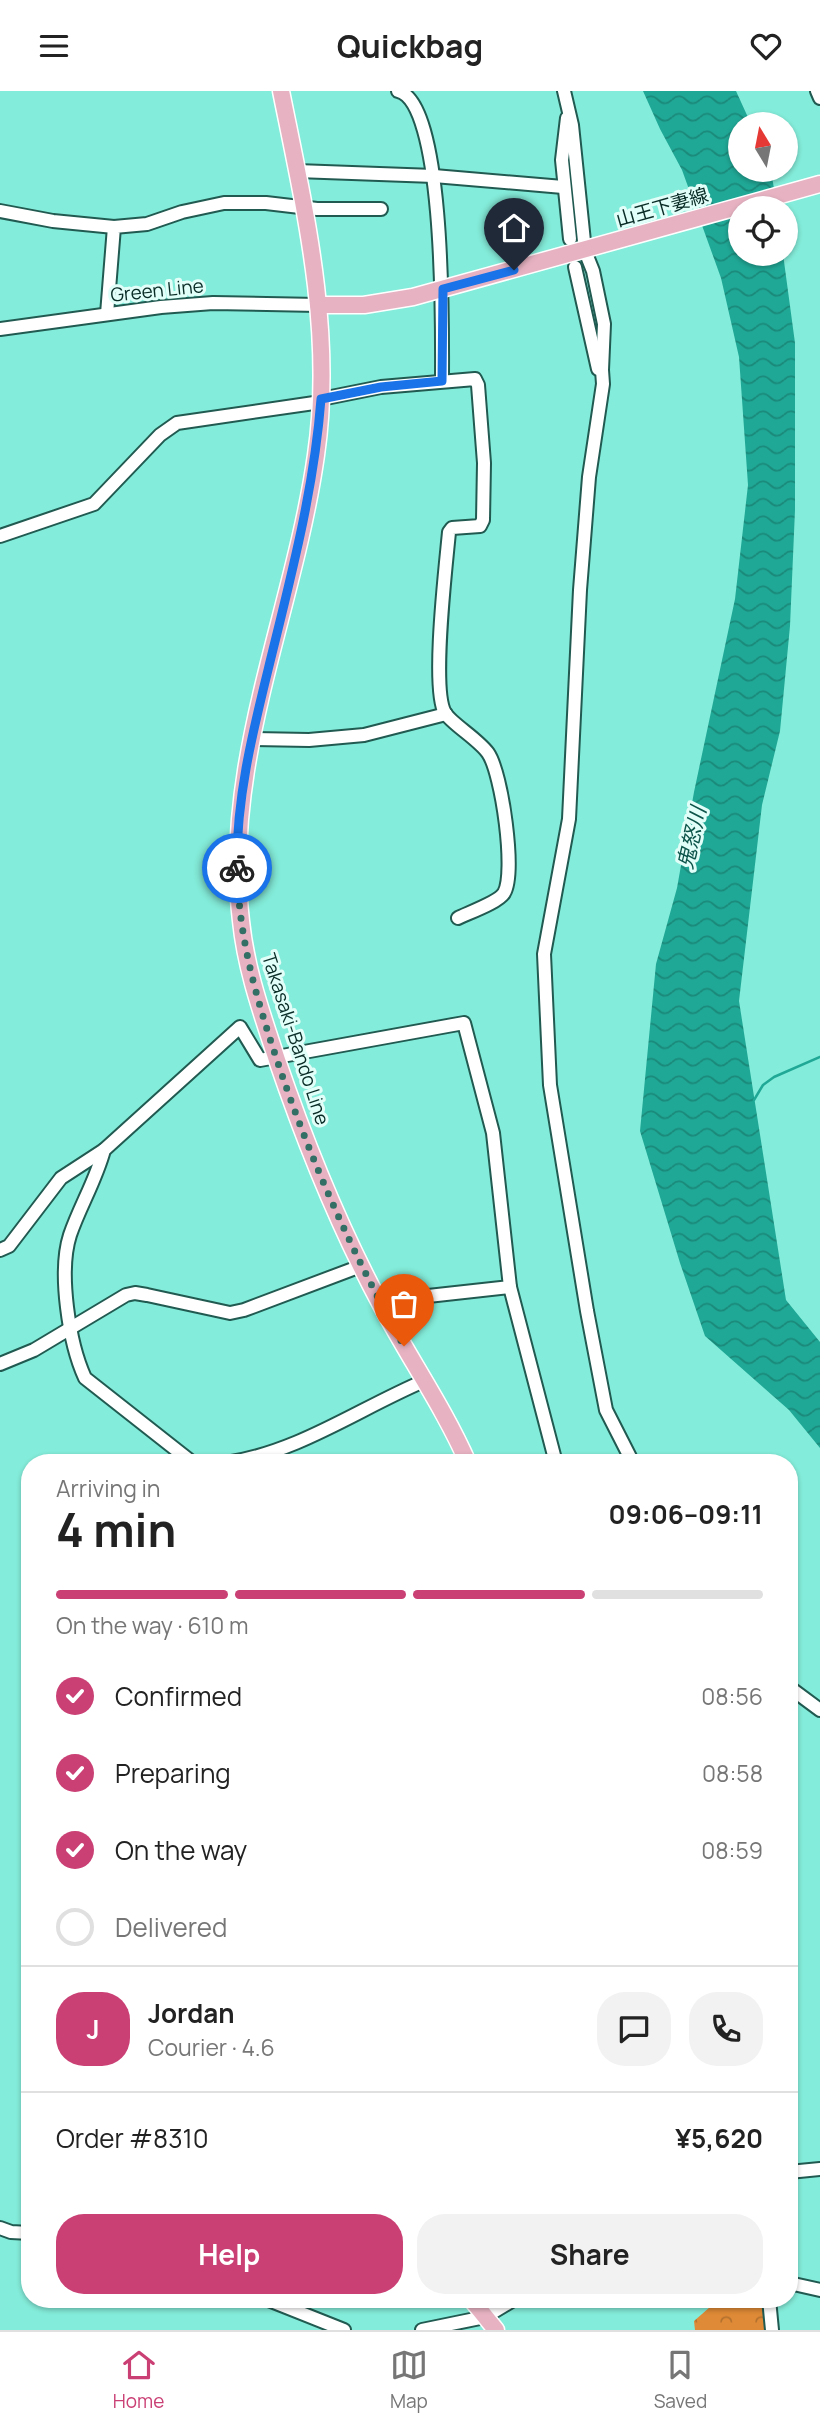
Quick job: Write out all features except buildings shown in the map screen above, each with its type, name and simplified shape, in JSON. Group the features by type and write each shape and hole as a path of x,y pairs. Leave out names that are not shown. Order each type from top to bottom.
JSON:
{"main road":[{"name":"Takasaki-Bando Line","path":"281,91 297,171 318,305 321,401 317,451 306,510 251,739 239,816 238,891 250,975 313,1160 361,1266 463,1454"},
{"name":"山王下妻線","path":"318,305 381,303 443,289 820,184"},
{"path":"478,2308 496,2330"}],"street":[{"path":"398,91 404,92 416,106 426,136 434,176 443,289 442,381"},
{"path":"564,91 604,324 603,384 589,477 581,577 569,819 544,954 550,1085 587,1311 607,1410 629,1454"},
{"path":"569,108 562,160 570,239"},
{"path":"297,171 434,176 563,187"},
{"path":"0,211 53,221 114,227 147,225 182,212 224,203 381,209"},
{"path":"107,314 114,227"},
{"path":"575,267 594,359 603,384"},
{"name":"Green Line","path":"0,329 213,303 318,305"},
{"path":"0,535 94,504 160,435 177,423 321,401 381,387 475,379 478,384 484,463 483,520 480,526 452,528 449,532 440,633 441,690 446,714 486,750 497,769 505,813 509,882 503,895 458,918"},
{"path":"251,739 309,740 365,735 446,714"},
{"path":"0,1250 9,1246 61,1178 104,1150 240,1027 260,1060 464,1023 493,1133 510,1287 554,1454"},
{"path":"104,1150 98,1173 69,1237 66,1299 77,1360 85,1378 182,1454"},
{"path":"0,1364 34,1350 126,1295 147,1295 230,1313 361,1266"},
{"path":"382,1306 410,1298 510,1287"},
{"path":"264,1454 313,1437 424,1381"},
{"path":"798,1694 820,1710"},
{"path":"798,2171 820,2169"},
{"path":"0,2228 21,2233"},
{"path":"798,2285 820,2290"},
{"path":"289,2308 344,2330"},
{"path":"422,2330 485,2317 500,2308"},
{"path":"770,2308 772,2330"}],"green space":[{"path":"709,2308 767,2308 769,2330 695,2330 694,2321"}],"water":[{"name":"鬼怒川","path":"643,91 736,91 746,112 728,112 728,182 773,182 775,196 728,196 728,266 785,266 795,343 795,510 790,626 780,731 762,805 739,1001 786,1300 820,1342 820,1448 789,1410 705,1336 640,1131 656,964 677,888 694,792 735,599 748,485 739,357 721,278 682,170"}],"waterway":[{"path":"754,1100 763,1085 774,1077 820,1057"}],"way so far":[{"path":"237,868 241,921 250,975 286,1088 328,1196 404,1346"}],"route":[{"path":"237,868 239,816 246,765 312,482 321,399 381,387 442,381 443,289 514,270"}]}
